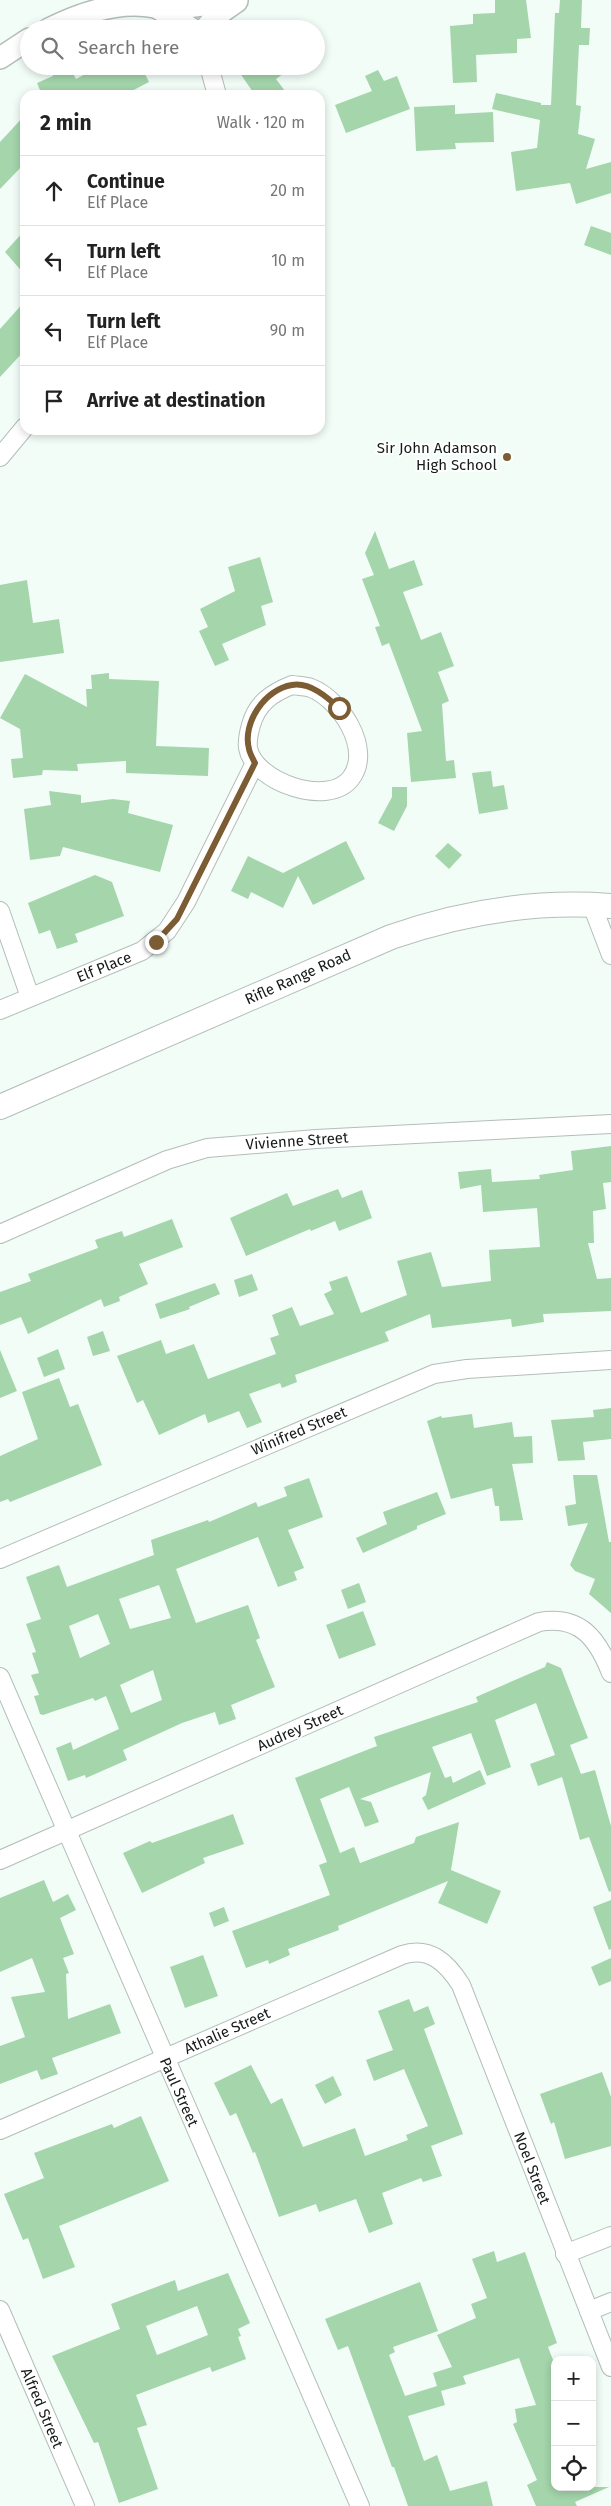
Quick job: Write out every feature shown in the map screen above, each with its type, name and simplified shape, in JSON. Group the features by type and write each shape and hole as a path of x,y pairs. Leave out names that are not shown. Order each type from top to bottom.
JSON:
{"main road":[{"name":"Rifle Range Road","path":"0,1107 373,944 429,924 485,911 530,905 601,906"}],"street":[{"path":"161,10 239,1"},
{"path":"213,20 239,1"},
{"path":"68,20 88,11 122,2 139,2 161,10 177,20"},
{"path":"0,58 20,45"},
{"path":"211,75 216,90"},
{"path":"0,457 20,434"},
{"path":"292,685 310,688 339,708 348,722 358,757 353,776 346,784 336,790 322,793 283,782 266,774 255,763 248,748 248,735 259,705 270,695 292,685"},
{"name":"Elf Place","path":"0,1010 142,951 167,931 186,902 255,763"},
{"path":"601,906 611,955"},
{"path":"0,910 30,997"},
{"name":"Vivienne Street","path":"0,1234 167,1160 207,1148 316,1139 611,1124"},
{"name":"Winifred Street","path":"0,1559 434,1374 467,1369 611,1360"},
{"name":"Audrey Street","path":"0,1860 68,1832 527,1626 551,1620 565,1621 588,1632 611,1672"},
{"name":"Paul Street","path":"0,1678 360,2506"},
{"name":"Athalie Street","path":"0,2130 410,1952 430,1954 442,1960 452,1970"},
{"name":"Noel Street","path":"452,1970 461,1985 565,2254 611,2367"},
{"path":"565,2254 611,2236"},
{"path":"588,2311 611,2302"},
{"name":"Alfred Street","path":"0,2310 85,2506"}],"building":[{"path":"495,0 526,0 531,38 517,39 517,53 476,55 477,82 453,83 450,26 473,24 473,14 495,13"},
{"path":"560,0 582,0 581,28 590,28 589,45 579,45 576,105 581,106 578,134 595,139 586,169 611,162 611,193 576,204 570,183 516,191 511,152 537,148 540,120 492,109 496,93 541,103 541,105 551,105 555,13 559,13"},
{"path":"378,70 384,81 397,76 410,109 346,133 335,105 372,91 365,76"},
{"path":"74,75 76,79 83,75 146,75 149,82 134,90 40,90 37,83 53,76"},
{"path":"241,75 282,75 276,79 284,90 252,90"},
{"path":"455,105 455,114 493,112 494,142 455,143 456,149 416,151 414,107"},
{"path":"20,120 20,168 0,189 0,142"},
{"path":"591,226 611,233 611,255 584,245"},
{"path":"20,236 20,269 5,252"},
{"path":"20,307 20,355 0,377 0,329"},
{"path":"375,531 389,569 414,560 423,585 403,592 421,640 441,632 454,666 438,672 449,701 442,704 446,761 454,760 456,778 411,782 407,733 422,731 389,643 382,646 375,627 380,626 362,579 374,575 365,553"},
{"path":"260,557 273,602 261,606 266,625 222,644 229,660 215,666 199,631 208,627 200,609 235,591 228,567"},
{"path":"27,580 33,623 59,619 64,653 0,662 0,585"},
{"path":"109,673 109,679 159,681 156,746 209,748 208,776 126,773 126,761 77,764 78,771 43,770 42,775 13,778 11,759 23,758 20,729 0,718 25,674 87,707 86,689 92,689 91,675"},
{"path":"491,771 493,787 504,785 508,809 479,814 472,773"},
{"path":"392,787 407,787 407,806 394,831 378,823 392,797"},
{"path":"49,791 81,795 81,803 113,799 130,801 128,813 173,825 160,872 63,847 60,856 30,860 24,809 51,805"},
{"path":"346,841 365,879 313,905 298,876 283,908 251,892 248,899 231,891 248,856 283,873"},
{"path":"448,843 462,855 449,869 435,856"},
{"path":"95,875 112,882 124,916 75,934 78,942 57,949 50,930 39,934 28,903"},
{"path":"611,1146 611,1182 603,1183 606,1209 593,1211 594,1243 588,1243 597,1279 611,1278 611,1311 543,1314 544,1322 512,1327 511,1319 432,1328 430,1314 385,1332 389,1341 295,1375 297,1382 282,1388 280,1383 249,1394 262,1422 247,1428 239,1411 208,1423 205,1414 159,1435 143,1400 137,1403 117,1356 161,1340 166,1354 194,1344 208,1379 276,1354 270,1338 279,1335 272,1315 292,1307 300,1326 334,1314 324,1294 332,1290 329,1282 347,1276 361,1313 407,1295 397,1261 431,1252 442,1287 491,1281 489,1250 540,1247 537,1208 483,1212 481,1185 460,1189 458,1172 491,1169 492,1182 540,1179 539,1175 573,1170 571,1151"},
{"path":"338,1189 342,1198 362,1190 372,1218 339,1231 335,1221 311,1231 310,1229 246,1256 230,1218 287,1193 293,1206"},
{"path":"172,1219 183,1247 139,1264 148,1284 119,1297 120,1301 104,1307 101,1299 28,1334 21,1317 0,1325 0,1292 31,1281 28,1274 98,1248 95,1240 122,1231 124,1237"},
{"path":"252,1274 258,1290 239,1297 234,1280"},
{"path":"215,1283 220,1294 189,1307 190,1309 160,1319 155,1304"},
{"path":"103,1331 110,1351 93,1356 87,1337"},
{"path":"58,1349 65,1369 44,1377 37,1358"},
{"path":"0,1350 17,1391 0,1398"},
{"path":"59,1378 70,1407 78,1404 102,1465 10,1502 8,1499 0,1502 0,1456 38,1439 22,1392"},
{"path":"611,1408 611,1439 583,1442 585,1460 558,1461 551,1420 594,1417 593,1410"},
{"path":"472,1414 474,1428 512,1422 514,1437 532,1436 533,1463 512,1464 523,1520 500,1521 499,1506 495,1506 492,1488 451,1499 427,1421 441,1416 442,1418"},
{"path":"573,1475 597,1475 609,1542 611,1542 611,1613 589,1594 595,1579 575,1571 570,1565 588,1523 568,1526 565,1506 576,1504"},
{"path":"309,1478 323,1517 288,1530 304,1568 294,1572 297,1580 278,1587 258,1537 176,1569 196,1623 248,1605 260,1638 256,1640 275,1687 231,1705 236,1719 219,1725 215,1712 182,1723 123,1750 127,1760 86,1778 85,1775 68,1781 56,1748 71,1742 73,1750 119,1729 106,1696 95,1701 93,1698 43,1715 40,1714 34,1696 39,1695 31,1675 39,1673 32,1653 36,1652 26,1624 41,1619 26,1577 59,1565 67,1587 154,1555 151,1540 208,1520 209,1522 256,1502 258,1507 287,1496 284,1487","holes":["159,1585 171,1618 130,1629 119,1599","98,1614 110,1644 80,1658 69,1626","153,1670 162,1700 131,1713 120,1685"]},
{"path":"437,1492 446,1514 363,1553 356,1538 387,1524 383,1512"},
{"path":"359,1583 366,1602 348,1609 341,1590"},
{"path":"363,1611 376,1645 339,1659 326,1625"},
{"path":"547,1662 561,1668 588,1738 570,1745 581,1774 595,1770 611,1826 611,1891 609,1892 589,1837 580,1840 562,1777 538,1786 530,1764 555,1755 536,1703 495,1720 511,1767 487,1776 471,1733 432,1747 445,1778 451,1776 453,1783 480,1770 486,1784 428,1810 422,1798 426,1795 431,1772 360,1799 371,1802 379,1822 365,1827 349,1787 320,1799 340,1853 354,1847 360,1863 414,1843 416,1837 459,1822 451,1870 501,1891 487,1924 438,1903 448,1881 338,1926 339,1930 288,1949 290,1955 269,1964 268,1960 246,1968 232,1931 330,1895 319,1865 327,1862 295,1778 377,1746 374,1737 478,1702 476,1697 545,1667"},
{"path":"233,1814 244,1844 203,1858 205,1863 142,1893 123,1853 150,1841 152,1843"},
{"path":"44,1880 53,1902 68,1894 76,1910 60,1918 74,1954 63,1958 69,1973 66,1974 68,2019 110,2004 121,2033 52,2058 58,2074 41,2080 37,2070 0,2084 0,2046 25,2037 11,1997 45,1992 32,1958 0,1972 0,1898"},
{"path":"611,1900 611,1949 609,1950 593,1907"},
{"path":"224,1907 229,1921 214,1927 209,1913"},
{"path":"203,1955 218,1996 185,2008 170,1967"},
{"path":"611,1958 611,1981 599,1986 591,1967"},
{"path":"409,1999 414,2012 428,2006 435,2024 424,2029 463,2134 431,2146 442,2176 423,2182 421,2178 382,2193 393,2224 369,2233 356,2199 319,2212 316,2204 279,2217 255,2152 253,2153 236,2113 230,2116 214,2083 251,2065 271,2104 282,2098 303,2147 355,2128 365,2156 408,2140 406,2135 428,2126 404,2069 374,2081 366,2060 393,2050 378,2011"},
{"path":"602,2072 611,2097 611,2146 565,2159 554,2122 551,2124 540,2094"},
{"path":"333,2076 342,2095 325,2104 315,2085"},
{"path":"141,2116 169,2181 59,2226 75,2267 43,2279 28,2238 23,2240 4,2194 44,2178 34,2153 112,2124 114,2128"},
{"path":"494,2251 497,2262 525,2252 557,2343 548,2347 552,2356 551,2491 596,2491 596,2487 609,2487 575,2502 577,2506 536,2506 527,2485 537,2480 513,2424 517,2422 515,2409 536,2405 519,2358 463,2376 466,2384 441,2391 445,2405 408,2416 424,2461 437,2455 450,2491 487,2481 493,2506 408,2506 348,2346 338,2350 325,2319 420,2282 438,2331 393,2347 395,2352 389,2355 405,2396 437,2386 433,2373 452,2367 437,2335 476,2318 471,2304 487,2298 472,2259"},
{"path":"228,2273 250,2323 238,2329 241,2336 238,2337 246,2359 212,2372 210,2367 136,2395 147,2425 137,2428 158,2489 119,2503 98,2442 94,2443 52,2356 120,2329 111,2304 175,2280 178,2291","holes":["197,2306 208,2335 157,2355 146,2326"]}],"place":[{"name":"Sir John Adamson High School","path":"507,457"}],"route":[{"path":"156,942 177,919 255,763 248,748 248,735 259,705 270,695 292,685 310,688 327,697 339,708"}]}
